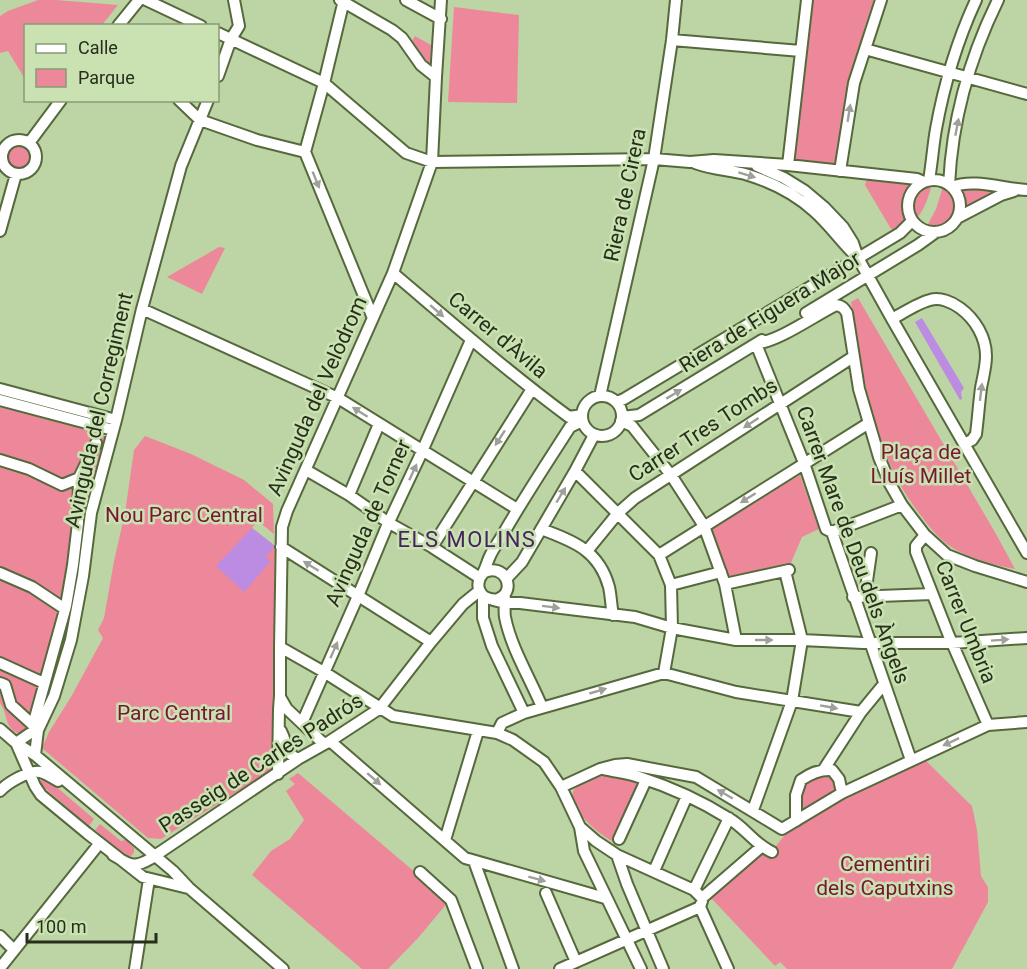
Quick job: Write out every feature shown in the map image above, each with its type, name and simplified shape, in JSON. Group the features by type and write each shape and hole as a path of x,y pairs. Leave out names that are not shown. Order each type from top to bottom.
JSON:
{"street":[{"path":"120,24 139,0"},
{"path":"146,0 197,24"},
{"path":"219,73 231,39 239,26 234,0"},
{"path":"406,0 441,19"},
{"name":"Avinguda del Velòdrom","path":"278,774 282,527 287,511 393,273 432,162 441,0"},
{"name":"Riera de Cirera","path":"600,396 654,159 676,0"},
{"path":"788,165 807,0"},
{"path":"840,171 854,83 881,0"},
{"path":"219,33 324,83 406,153 432,162 654,159 690,162 714,160 788,165 926,181 940,180 951,186 959,197 960,204 957,218 951,226 936,232 927,231 912,221 908,203 912,191 926,181 949,72 976,0"},
{"path":"951,186 950,170 956,130 968,77 998,0"},
{"path":"373,318 305,152 324,83 342,1 392,30 402,39 421,65 436,77"},
{"path":"672,40 801,51"},
{"path":"865,49 1027,94"},
{"path":"29,143 60,102"},
{"path":"181,102 200,120 257,140 305,152"},
{"name":"Avinguda del Corregiment","path":"34,755 38,730 54,696 71,640 83,576 91,513 142,309 181,166 207,102"},
{"path":"14,141 29,143 36,152 35,164 27,172 16,174 6,168 2,150 14,141"},
{"path":"690,162 747,175 793,196 813,210 846,248 858,258"},
{"path":"748,163 784,178 806,191 843,227 892,319 1027,553"},
{"path":"0,231 16,174"},
{"path":"951,186 968,184 1023,190"},
{"path":"957,218 1001,195 1023,190"},
{"name":"Riera de Figuera Major","path":"617,402 858,258 900,232 912,221"},
{"name":"Riera de Figuera Major","path":"622,419 639,415 936,232"},
{"name":"Carrer d'Àvila","path":"393,273 532,389 569,417 582,418"},
{"path":"892,319 929,300 938,299 949,301 959,307 975,324 985,346 985,368 976,434 972,440 964,444"},
{"path":"756,344 777,337 836,305 844,308 847,314 859,389 886,475 902,506 925,535 947,555 1027,582"},
{"path":"142,309 338,398 517,509"},
{"name":"Avinguda de Torner","path":"302,723 471,340"},
{"name":"Carrer Mare de Deu dels Àngels","path":"756,344 804,464 826,529 832,532 911,760"},
{"name":"Carrer Tres Tombs","path":"587,551 618,513 634,498 853,357"},
{"path":"0,389 114,425"},
{"path":"432,547 532,389"},
{"path":"600,396 609,397 617,402 622,419 614,432 601,436 594,435 587,429 582,418 585,404 589,400 600,396"},
{"path":"0,400 114,425"},
{"path":"521,715 492,646 483,618 485,595 478,583 517,509 570,427 582,418"},
{"path":"622,419 632,426 671,475 704,526 725,584 736,640"},
{"path":"658,555 869,423"},
{"path":"349,495 379,424"},
{"path":"506,579 522,562 594,435"},
{"path":"0,682 5,685 11,705 33,725 65,609 78,523 80,478 96,443"},
{"path":"0,460 29,469 62,485 80,478"},
{"path":"306,470 349,495 389,523 482,576"},
{"path":"575,471 658,555 671,585 672,628 664,673"},
{"path":"832,532 902,506"},
{"path":"541,529 577,543 601,567 609,587 613,615"},
{"name":"Carrer Umbria","path":"925,535 916,546 916,552 988,725"},
{"path":"281,548 431,642"},
{"path":"865,595 871,553"},
{"path":"482,576 492,570 500,572 506,579 507,625 542,707"},
{"path":"725,584 788,571 802,640 792,701 753,810"},
{"path":"671,585 721,572"},
{"path":"0,573 32,587 65,609"},
{"path":"853,597 932,594"},
{"path":"485,595 520,603 634,617 672,628 736,640 952,643 1027,638"},
{"name":"Passeig de Carles Padrós","path":"128,863 134,866 140,865 298,759 379,709 463,604 485,595"},
{"path":"280,647 393,716 497,733 513,740 544,762 561,787 580,827 584,851 641,969"},
{"path":"0,663 44,683"},
{"path":"497,733 502,723 542,707 664,673 736,692 861,712"},
{"path":"824,769 861,712 884,684"},
{"path":"280,696 287,709 302,723 465,858 605,897"},
{"path":"513,740 511,726 521,715"},
{"path":"561,787 600,769 627,764 696,777 782,829 842,793 988,725 1027,722"},
{"name":"Avinguda del Velòdrom","path":"279,725 285,738 287,752 298,759"},
{"path":"0,729 173,871 189,888 283,969"},
{"path":"16,743 38,730"},
{"path":"445,840 478,731"},
{"path":"16,743 41,795 99,844 135,872 149,879 189,888"},
{"path":"600,769 639,777 687,796 729,818 761,847 772,852"},
{"path":"796,821 796,795 801,780 812,773 824,769 832,770 839,779 842,793"},
{"path":"0,791 16,779 42,772 81,795"},
{"path":"50,777 111,829 130,836"},
{"path":"619,839 646,780"},
{"path":"654,871 687,796"},
{"path":"699,898 729,818"},
{"path":"580,827 617,855 654,871 699,898 728,969"},
{"path":"0,968 99,844"},
{"path":"114,855 128,863 138,857 139,844"},
{"path":"560,969 646,932 699,898 761,847"},
{"path":"617,855 646,932 663,969"},
{"path":"474,861 513,969"},
{"path":"420,872 452,900 477,969"},
{"path":"135,969 149,879"},
{"path":"546,893 576,962"},
{"path":"0,936 14,950"},
{"path":"721,952 734,969"}],"green space":[{"path":"38,0 118,5 103,24 24,24 24,77 8,51 0,53 0,16"},
{"path":"812,0 874,0 864,29 867,30 848,84 837,165 793,160 805,64 802,63 808,39"},
{"path":"454,7 519,15 517,103 448,102"},
{"path":"415,36 431,45 430,66 422,58 412,41"},
{"path":"20,144 29,148 33,157 29,166 20,170 11,166 7,157 11,148"},
{"path":"867,177 907,182 909,190 905,201 905,220 898,231 891,229 865,185"},
{"path":"932,185 924,208 915,220 912,208 914,198 921,189"},
{"path":"943,187 954,201 956,209 954,216 944,227 926,228 936,209"},
{"path":"961,187 990,189 993,193 965,209"},
{"path":"219,247 225,248 202,294 167,277"},
{"name":"Plaça de Lluís Millet","path":"858,298 1015,569 977,559 950,546 932,529 905,493 881,442 866,387 851,302"},
{"name":"Nou Parc Central","path":"0,407 87,430 96,429 101,431 105,441 95,480 67,640 55,679 49,677 42,713 23,736 9,726 0,703"},
{"name":"Parc Central","path":"145,436 191,454 244,480 273,504 274,534 258,521 252,528 275,546 274,767 161,839 148,838 42,748 103,638 98,630 104,618 125,513 134,450"},
{"path":"800,475 819,529 802,537 790,565 726,580 709,528"},
{"name":"Cementiri dels Caputxins","path":"921,756 972,806 977,830 981,876 988,887 988,902 952,969 787,969 780,962 775,966 713,900 702,898 761,847 772,851 796,821"},
{"path":"298,773 449,901 388,969 362,969 252,875 271,851 290,839 304,820 286,791 295,784 289,779"},
{"path":"828,773 835,779 837,792 800,814 804,781"},
{"path":"601,775 640,781 612,841 585,820 574,805 572,798 578,786"},
{"path":"46,778 94,819 89,826 41,785 39,782"},
{"path":"100,824 121,841 126,840 134,848 132,855 125,856 95,830"}],"shaded area":[{"path":"922,318 964,388 960,400 915,322"},
{"path":"252,528 275,546 266,556 270,562 244,592 216,566"}],"district":[{"name":"ELS MOLINS","path":"467,539"}]}
